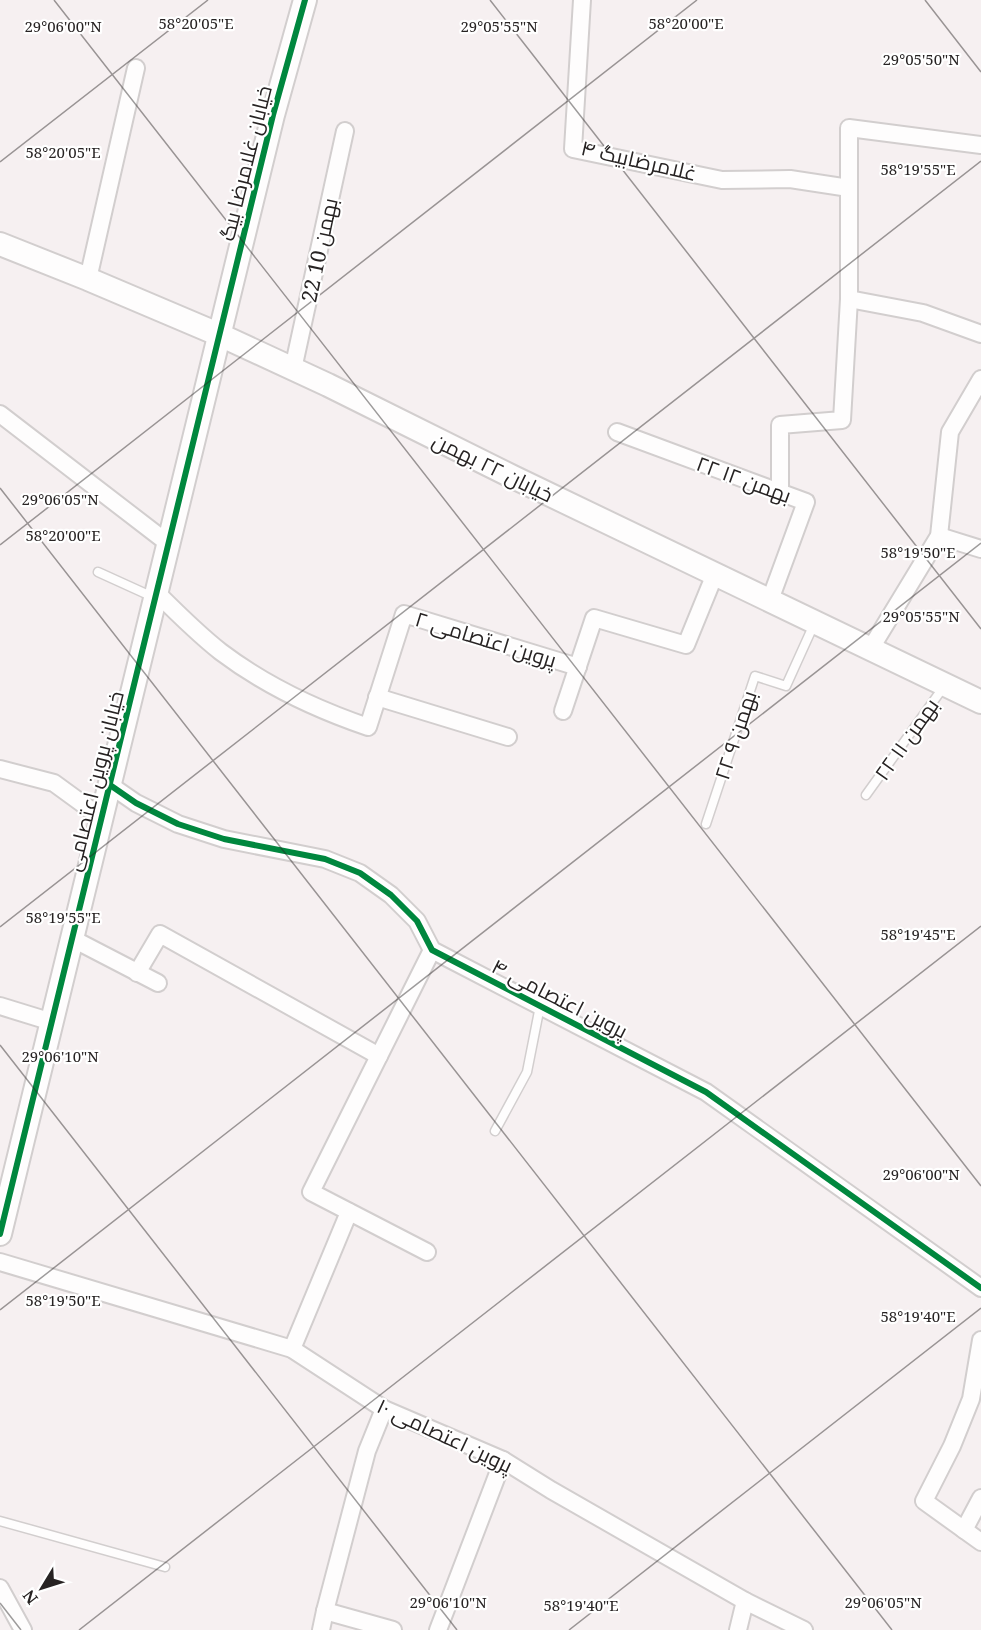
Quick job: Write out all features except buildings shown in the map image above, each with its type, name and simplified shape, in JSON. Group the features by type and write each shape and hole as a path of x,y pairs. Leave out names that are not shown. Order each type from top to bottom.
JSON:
{"street":[{"name":"خیابان غلامرضا بیگ","path":"220,335 273,116 305,0"},
{"name":"غلامرضابیگ ۴","path":"582,0 573,149 722,180 790,179 849,188"},
{"path":"88,279 136,68"},
{"path":"780,492 780,425 842,420 849,299 849,128 981,145"},
{"name":"22 بهمن 10","path":"293,369 345,131"},
{"name":"خیابان ۲۲ بهمن","path":"0,244 220,335 293,369 981,702"},
{"path":"849,299 923,313 981,334"},
{"name":"خیابان پروین اعتصامی","path":"0,1234 220,335"},
{"path":"871,648 939,536 950,432 981,379"},
{"path":"0,414 169,544"},
{"name":"۲۲ بهمن ۱۲","path":"617,432 806,502 770,600"},
{"path":"939,536 981,549"},
{"path":"563,711 594,618 686,645 716,574"},
{"name":"پروین اعتصامی ۲","path":"157,596 221,652 257,676 295,698 335,716 368,727 404,614 578,667"},
{"path":"378,697 508,737"},
{"path":"0,769 54,783 102,818"},
{"path":"110,785 136,803 178,824 224,839 325,859 360,873 391,894 417,921 432,950 311,1192 427,1252"},
{"path":"137,973 160,934 379,1056"},
{"path":"72,939 158,984"},
{"name":"پروین اعتصامی ۴","path":"432,950 706,1092 981,1288"},
{"path":"0,1006 52,1022"},
{"path":"292,1349 349,1212"},
{"name":"پروین اعتصامی ۱۰","path":"0,1262 292,1349 384,1409 503,1460 745,1601 804,1630"},
{"path":"981,1340 971,1399 952,1446 924,1501 981,1542"},
{"path":"321,1630 368,1451 384,1409"},
{"path":"438,1630 503,1460"},
{"path":"964,1530 981,1498"},
{"path":"0,1588 23,1630"},
{"path":"738,1630 745,1601"},
{"path":"325,1611 393,1630"}],"lane":[{"path":"99,572 157,596"},
{"name":"۲۲ بهمن ۹","path":"706,824 755,676 786,686 815,622"},
{"name":"۲۲ بهمن ۱۱","path":"866,795 945,684"},
{"path":"495,1131 527,1072 540,1006"},
{"path":"0,1521 165,1567"}],"cycle path":[{"path":"0,1234 273,115 305,0"},
{"path":"110,785 136,803 178,824 224,839 325,859 360,873 391,895 417,921 432,950 706,1092 981,1288"}]}
